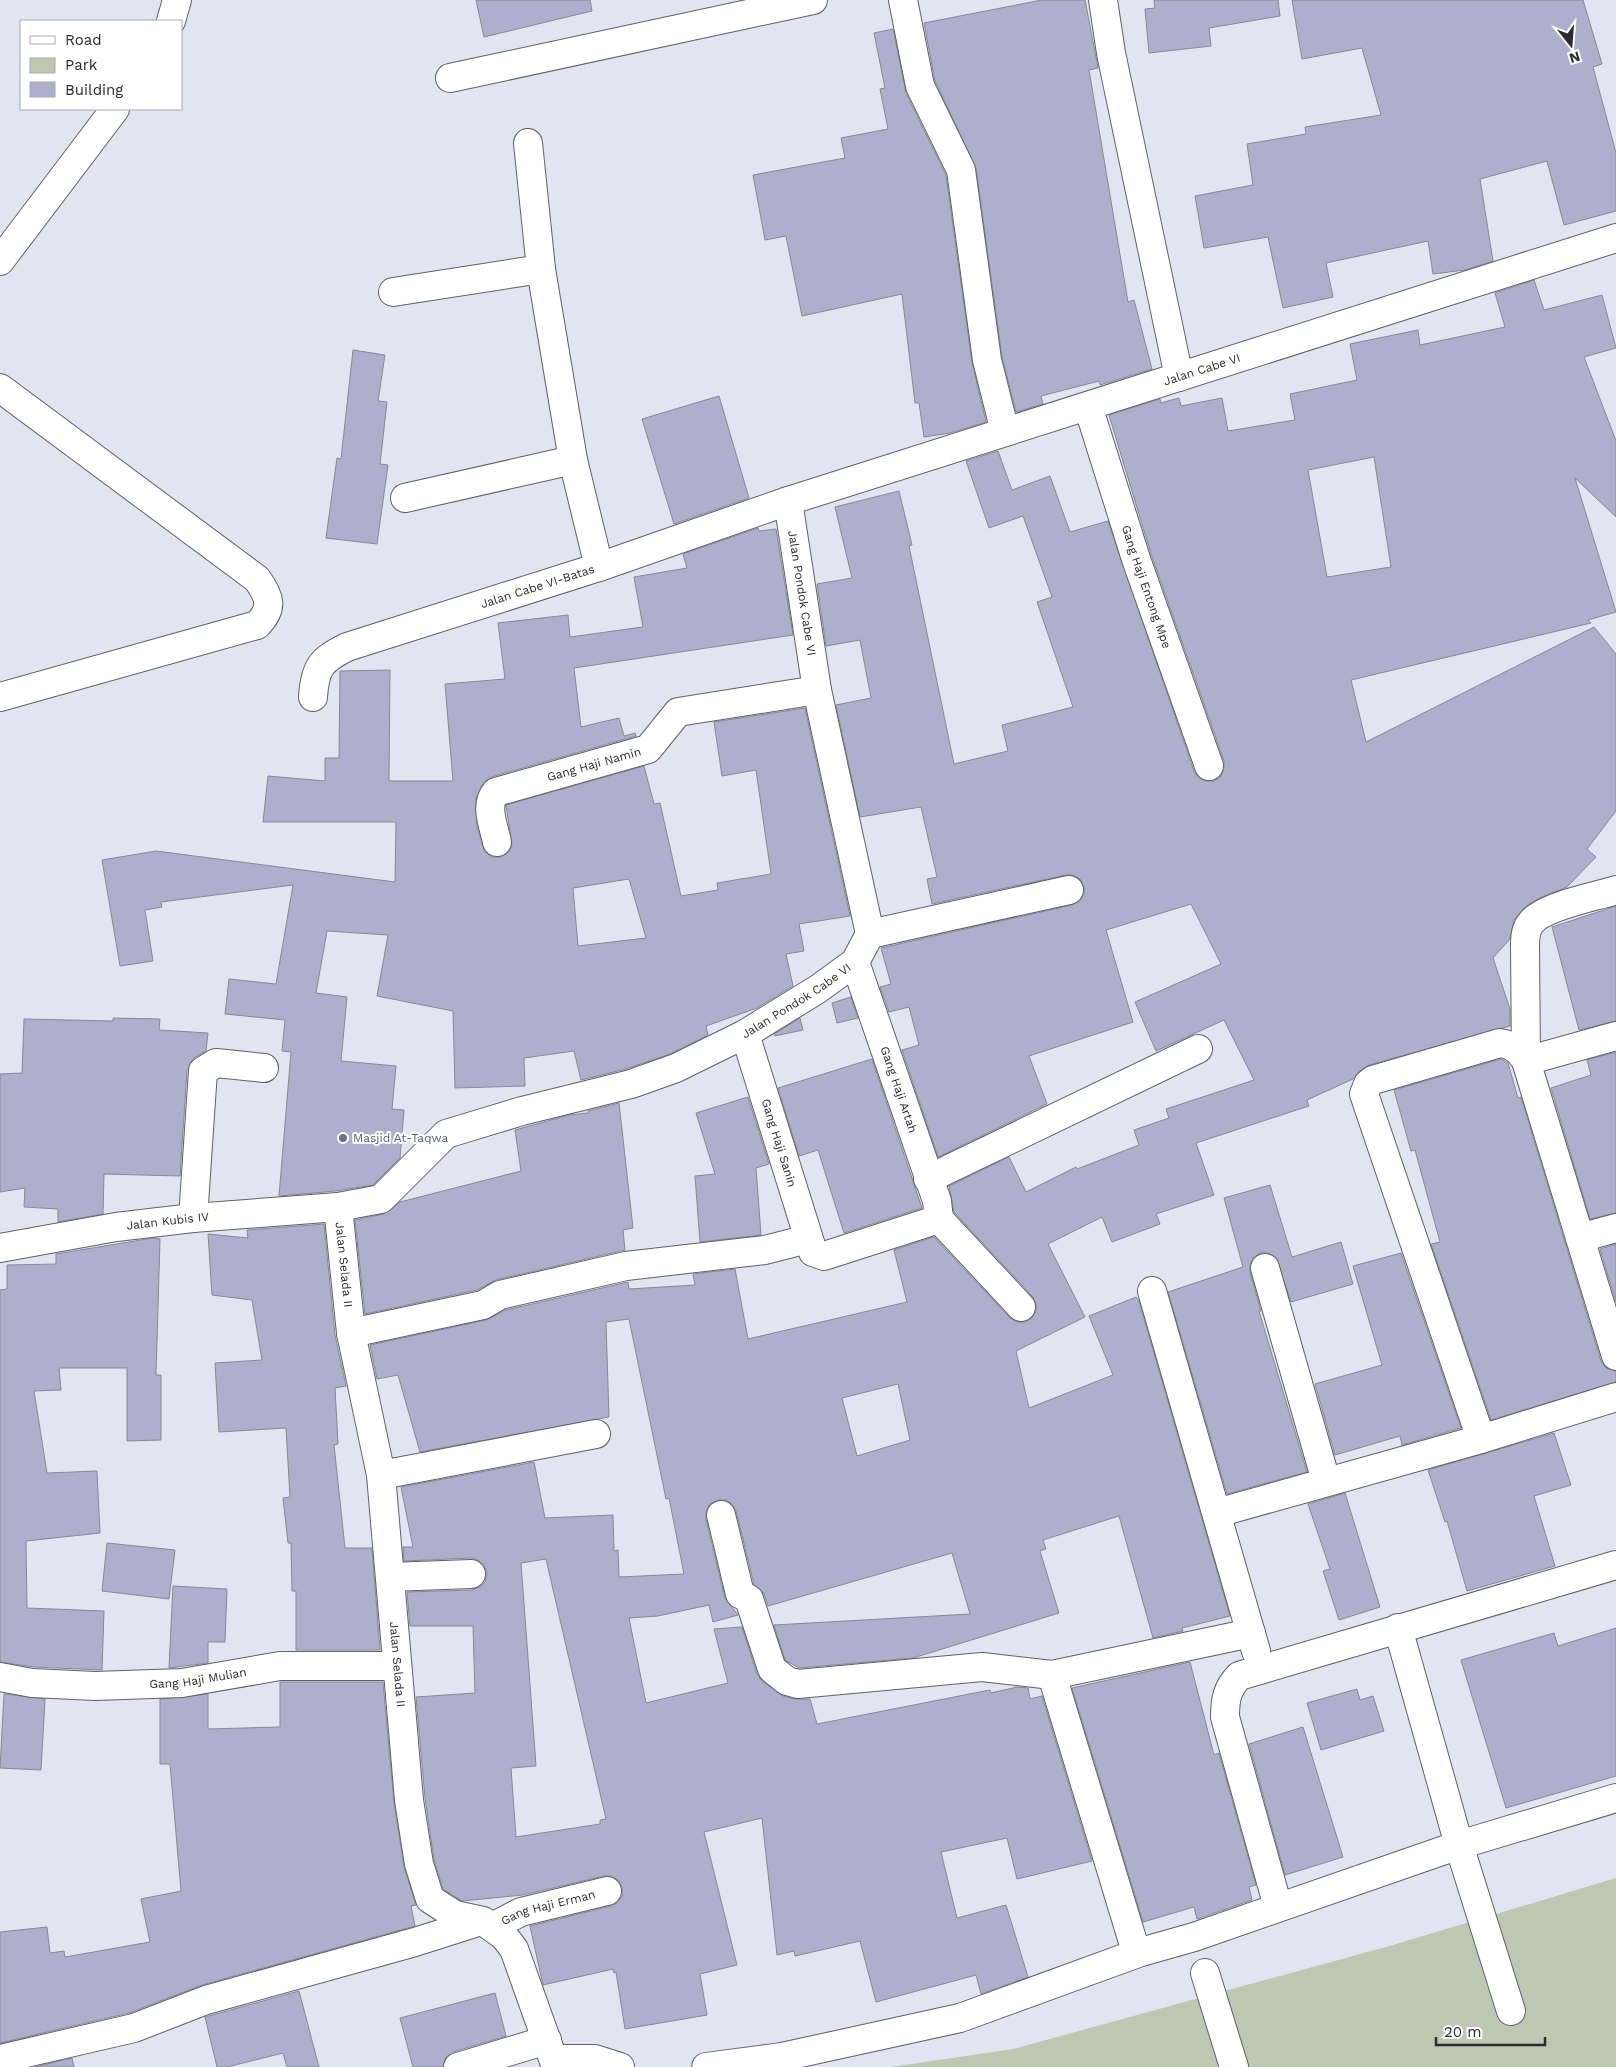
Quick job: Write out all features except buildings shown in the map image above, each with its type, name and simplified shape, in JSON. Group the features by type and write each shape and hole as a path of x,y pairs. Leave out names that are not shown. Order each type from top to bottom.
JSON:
{"street":[{"path":"171,20 177,0"},
{"path":"450,78 813,0"},
{"path":"903,0 920,86 961,170 987,360 1005,432"},
{"path":"1102,0 1111,53 1179,377"},
{"path":"0,261 114,110"},
{"path":"528,143 541,270 573,460 599,567"},
{"name":"Jalan Cabe VI","path":"788,501 1616,238"},
{"path":"394,292 541,270"},
{"path":"0,388 257,579 267,592 269,607 265,618 257,625 0,697"},
{"name":"Gang Haji Entong Mpe","path":"1088,406 1136,559 1209,766"},
{"path":"405,498 573,460"},
{"name":"Jalan Cabe VI-Batas","path":"313,696 314,678 326,658 347,648 599,567 788,501"},
{"name":"Jalan Pondok Cabe VI","path":"338,1207 381,1199 446,1134 522,1111 630,1084 676,1068 745,1034 818,989 855,962 870,934 817,690 788,501"},
{"name":"Gang Haji Namin","path":"497,842 490,806 491,798 496,792 648,749 678,712 817,690"},
{"path":"870,934 1069,890"},
{"path":"1616,890 1540,914 1530,924 1526,934 1525,947 1526,1061 1616,1356"},
{"name":"Gang Haji Artah","path":"855,962 937,1201 939,1219"},
{"name":"Gang Haji Sanin","path":"745,1034 811,1245"},
{"path":"1526,1061 1616,1036"},
{"path":"1480,1439 1364,1090 1373,1080 1500,1043 1512,1045 1526,1061"},
{"path":"928,1179 1198,1049"},
{"path":"192,1218 203,1071 216,1063 264,1068"},
{"name":"Jalan Kubis IV","path":"0,1248 116,1227 192,1218 338,1207"},
{"name":"Jalan Selada II","path":"338,1207 351,1333 381,1475 409,1800 419,1864 430,1899 454,1915 487,1924"},
{"path":"351,1333 483,1305 500,1295 626,1266 811,1245 824,1256 939,1219 1022,1307"},
{"path":"1580,1238 1616,1228"},
{"path":"1264,1268 1326,1481"},
{"path":"1152,1290 1261,1669"},
{"path":"1217,1513 1480,1439 1616,1397"},
{"path":"381,1475 596,1434"},
{"path":"720,1515 740,1594 749,1599 772,1669 787,1681 798,1684 982,1667 1052,1675 1251,1633"},
{"path":"1278,1907 1225,1716 1225,1698 1231,1685 1239,1676 1616,1565"},
{"path":"390,1577 471,1574"},
{"path":"1398,1628 1459,1845 1511,2011"},
{"name":"Gang Haji Mulian","path":"0,1677 32,1683 95,1686 182,1682 280,1666 396,1666"},
{"path":"1052,1675 1133,1942 1141,1952"},
{"path":"706,2067 782,2057 960,2018 1141,1952 1194,1937 1459,1845 1616,1798"},
{"name":"Gang Haji Erman","path":"0,2059 134,2028 206,2000 487,1924 521,1912 606,1891"},
{"path":"487,1924 504,1936 514,1949 552,2055"},
{"path":"1205,1973 1234,2067"},
{"path":"458,2067 552,2055 595,2059 620,2067"}],"green space":[{"path":"1616,1878 1616,2067 891,2067 1013,2049 1393,1945"}],"place":[{"name":"Masjid At-Taqwa","path":"343,1138"}]}
